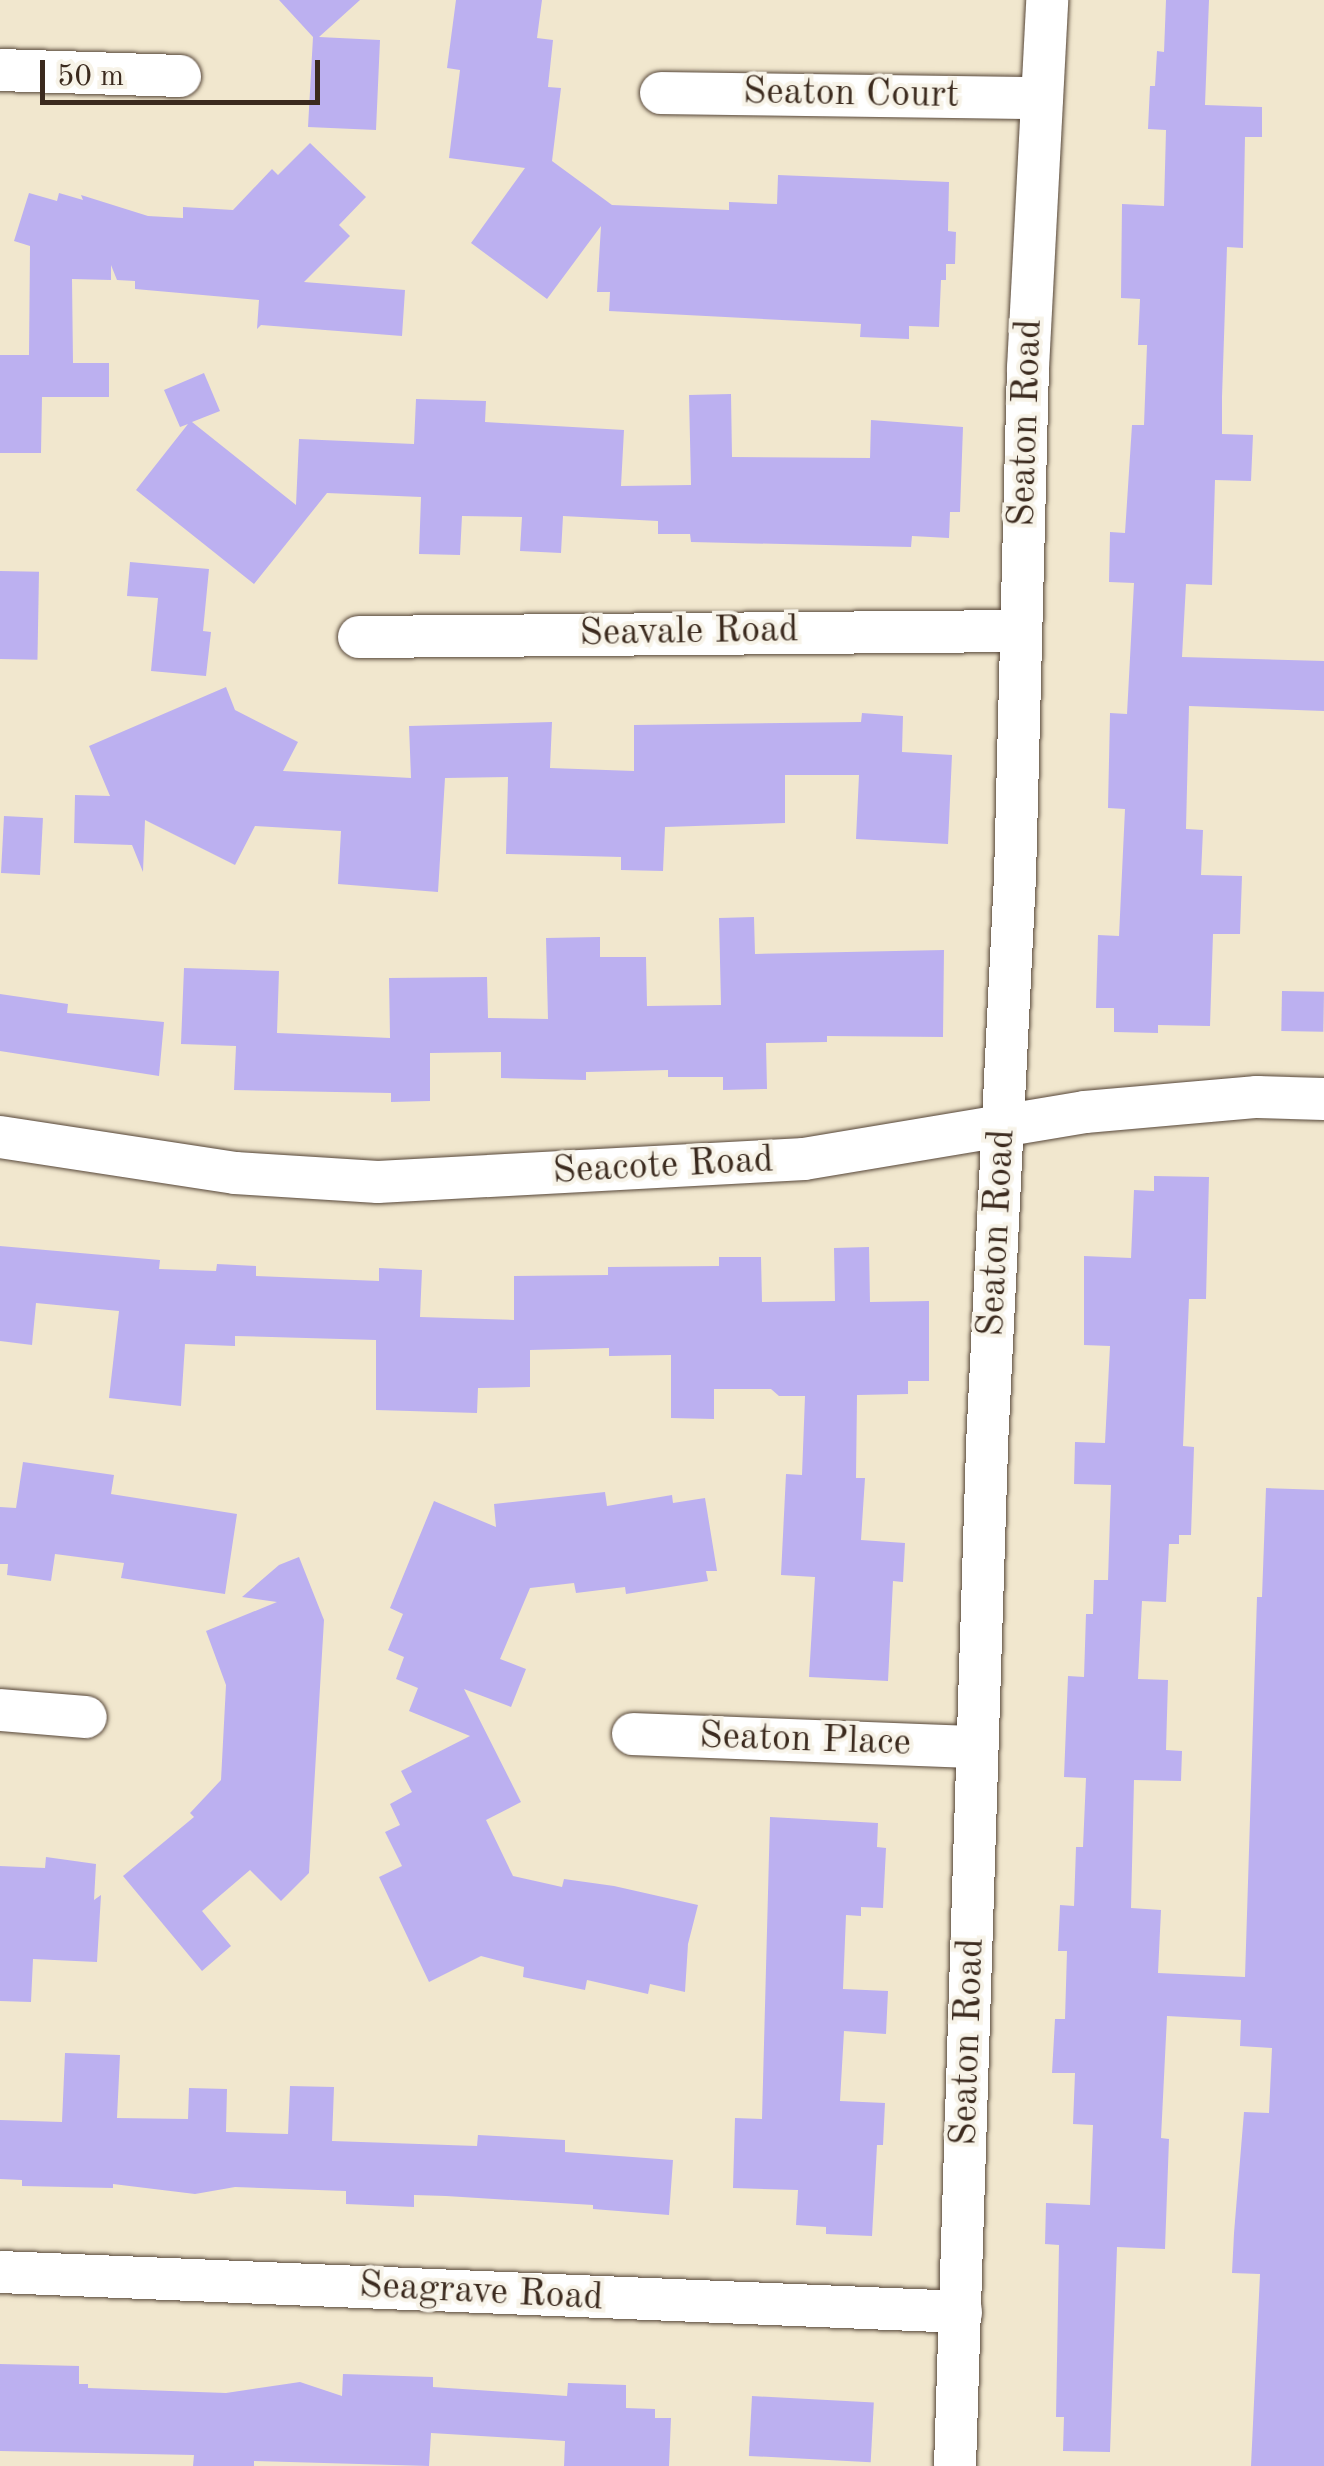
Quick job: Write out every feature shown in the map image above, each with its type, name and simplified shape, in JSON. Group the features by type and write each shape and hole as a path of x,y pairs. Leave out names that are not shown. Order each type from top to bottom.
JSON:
{"street":[{"name":"Seaton Road","path":"955,2466 986,1445 1004,1127 1019,631 1047,0"},
{"path":"0,70 180,76"},
{"name":"Seaton Court","path":"661,93 1042,98"},
{"name":"Seavale Road","path":"359,636 1019,631"},
{"name":"Seacote Road","path":"0,1137 236,1173 378,1182 804,1159 1085,1112 1239,1098 1324,1099"},
{"path":"0,1710 86,1716"},
{"name":"Seaton Place","path":"633,1734 977,1747"},
{"name":"Seagrave Road","path":"0,2272 961,2312"}],"building":[{"path":"279,0 360,0 319,37 380,40 376,130 308,127 313,37"},
{"path":"456,0 542,0 537,38 553,40 548,87 561,88 552,161 612,205 729,210 729,202 777,204 778,175 949,182 948,231 956,232 955,264 946,264 946,280 941,280 939,327 909,326 909,339 860,337 861,324 609,311 610,292 597,292 601,226 547,299 471,243 525,168 449,158 460,70 447,68"},
{"path":"1166,0 1209,0 1205,105 1262,107 1262,137 1245,137 1243,248 1227,247 1222,397 1222,434 1253,435 1251,481 1215,480 1212,585 1186,584 1182,657 1324,661 1324,711 1189,706 1186,829 1203,830 1201,875 1242,876 1240,934 1213,934 1210,1026 1158,1025 1158,1033 1114,1032 1114,1008 1096,1008 1098,935 1119,936 1125,809 1108,808 1110,713 1127,714 1134,583 1109,582 1110,532 1125,533 1132,425 1144,425 1147,345 1138,345 1140,299 1121,298 1122,204 1164,206 1166,130 1148,129 1157,51 1164,52"},
{"path":"310,143 366,197 339,225 350,236 304,282 405,290 402,336 261,325 257,329 259,300 135,289 135,281 117,280 111,265 111,280 72,279 73,363 109,363 109,397 42,397 41,453 0,453 0,355 29,355 30,246 14,241 29,193 57,201 59,193 83,200 81,195 148,216 183,218 183,207 233,210 272,169 278,175"},
{"path":"204,373 220,411 192,422 296,505 299,439 414,444 416,399 486,401 485,422 624,430 621,486 691,485 689,395 731,394 732,457 870,458 871,420 963,427 960,512 950,512 949,538 912,536 911,547 691,542 690,534 658,534 658,521 563,516 561,553 520,551 522,517 462,516 460,555 419,554 421,497 327,493 254,584 136,490 188,424 180,427 164,390"},
{"path":"130,562 209,569 203,631 211,632 206,676 151,671 158,598 127,596"},
{"path":"0,571 39,572 37,660 0,659"},
{"path":"226,687 235,710 298,742 283,771 411,778 409,726 552,722 550,768 634,771 634,725 861,722 862,713 903,716 902,752 952,755 948,844 856,839 859,775 785,775 785,823 665,827 663,871 621,870 621,857 506,854 508,777 445,778 438,892 338,884 341,831 255,826 235,865 145,820 143,872 132,845 74,843 75,795 110,796 89,746"},
{"path":"4,816 43,818 40,875 1,873"},
{"path":"754,917 755,954 944,950 943,1037 827,1036 827,1042 766,1043 767,1089 723,1090 723,1077 668,1077 668,1070 586,1072 586,1080 501,1078 501,1052 430,1053 430,1101 391,1102 391,1093 234,1090 236,1046 181,1044 184,968 279,971 277,1033 390,1038 389,978 487,977 488,1018 548,1019 546,938 600,937 600,957 646,957 647,1006 721,1005 719,918"},
{"path":"1282,991 1324,992 1323,1032 1281,1031"},
{"path":"0,994 68,1004 67,1013 164,1022 159,1076 0,1051"},
{"path":"1154,1176 1209,1177 1206,1299 1189,1299 1183,1446 1194,1447 1191,1535 1179,1535 1179,1544 1169,1544 1166,1602 1142,1601 1138,1679 1168,1680 1166,1750 1182,1751 1181,1781 1134,1780 1131,1908 1161,1910 1158,1973 1245,1977 1257,1597 1262,1597 1266,1488 1324,1490 1324,2466 1251,2466 1260,2274 1232,2273 1234,2233 1244,2112 1269,2113 1272,2048 1240,2046 1241,2020 1167,2016 1161,2138 1169,2139 1165,2249 1117,2247 1110,2452 1063,2451 1064,2417 1056,2417 1059,2245 1045,2244 1046,2203 1090,2205 1093,2125 1073,2124 1075,2073 1052,2073 1055,2019 1065,2019 1067,1951 1058,1951 1060,1905 1074,1906 1076,1847 1083,1847 1086,1778 1064,1777 1068,1676 1084,1677 1086,1614 1093,1614 1094,1580 1108,1580 1111,1485 1074,1484 1075,1442 1105,1443 1110,1346 1084,1345 1084,1256 1131,1258 1134,1190 1154,1191"},
{"path":"0,1246 160,1260 159,1269 216,1271 217,1264 256,1266 256,1276 379,1281 379,1268 422,1270 420,1317 514,1320 514,1276 608,1275 608,1267 719,1266 719,1257 761,1257 762,1302 835,1301 834,1248 869,1247 870,1302 929,1301 929,1381 908,1381 908,1394 857,1395 856,1478 865,1478 861,1540 905,1543 903,1582 893,1581 888,1681 809,1677 815,1577 781,1575 786,1474 802,1475 805,1396 779,1396 771,1389 714,1389 714,1419 671,1418 671,1355 609,1356 609,1348 530,1350 530,1387 478,1388 477,1413 376,1410 376,1340 235,1336 235,1346 185,1344 181,1406 109,1398 119,1311 36,1303 32,1345 0,1341"},
{"path":"23,1462 114,1475 111,1494 237,1514 225,1594 121,1578 124,1563 55,1554 51,1581 7,1575 8,1564 0,1564 0,1507 16,1508"},
{"path":"605,1492 607,1506 672,1495 673,1503 705,1498 717,1571 706,1571 708,1581 626,1594 625,1587 576,1593 574,1583 530,1588 500,1659 526,1669 511,1707 464,1689 521,1802 486,1820 513,1876 562,1887 564,1879 614,1886 698,1905 688,1944 685,1992 650,1984 648,1994 587,1980 585,1990 523,1977 524,1967 481,1956 429,1982 379,1877 402,1866 385,1832 400,1825 390,1804 412,1792 401,1771 470,1736 409,1711 418,1688 396,1679 404,1657 388,1650 403,1614 390,1608 434,1501 496,1527 494,1504"},
{"path":"299,1557 324,1620 309,1873 281,1901 250,1870 202,1911 231,1946 202,1971 123,1876 194,1817 190,1813 221,1780 226,1685 206,1631 277,1602 242,1597 279,1565"},
{"path":"770,1817 878,1823 877,1847 886,1848 883,1908 861,1907 861,1916 846,1915 843,1989 888,1991 886,2034 844,2031 840,2101 885,2103 883,2145 877,2145 872,2236 826,2234 826,2227 796,2225 798,2190 733,2188 735,2118 762,2119"},
{"path":"46,1857 96,1864 94,1900 101,1895 97,1962 33,1959 31,2002 0,2001 0,1866 45,1868"},
{"path":"65,2053 120,2055 117,2118 188,2119 189,2088 227,2089 226,2132 288,2134 290,2086 334,2087 332,2141 477,2146 478,2135 565,2140 565,2152 673,2160 669,2215 593,2209 593,2205 446,2196 414,2195 414,2207 346,2204 346,2191 235,2187 195,2194 113,2184 113,2188 22,2186 22,2180 0,2179 0,2120 62,2122"},
{"path":"0,2364 79,2366 79,2384 88,2384 88,2388 226,2393 300,2382 342,2396 343,2374 433,2377 433,2387 567,2396 568,2383 626,2385 626,2408 655,2409 655,2418 671,2418 669,2466 564,2466 565,2441 431,2433 429,2466 254,2461 254,2466 193,2466 194,2455 0,2451"},
{"path":"752,2396 874,2402 871,2462 749,2456"}]}
